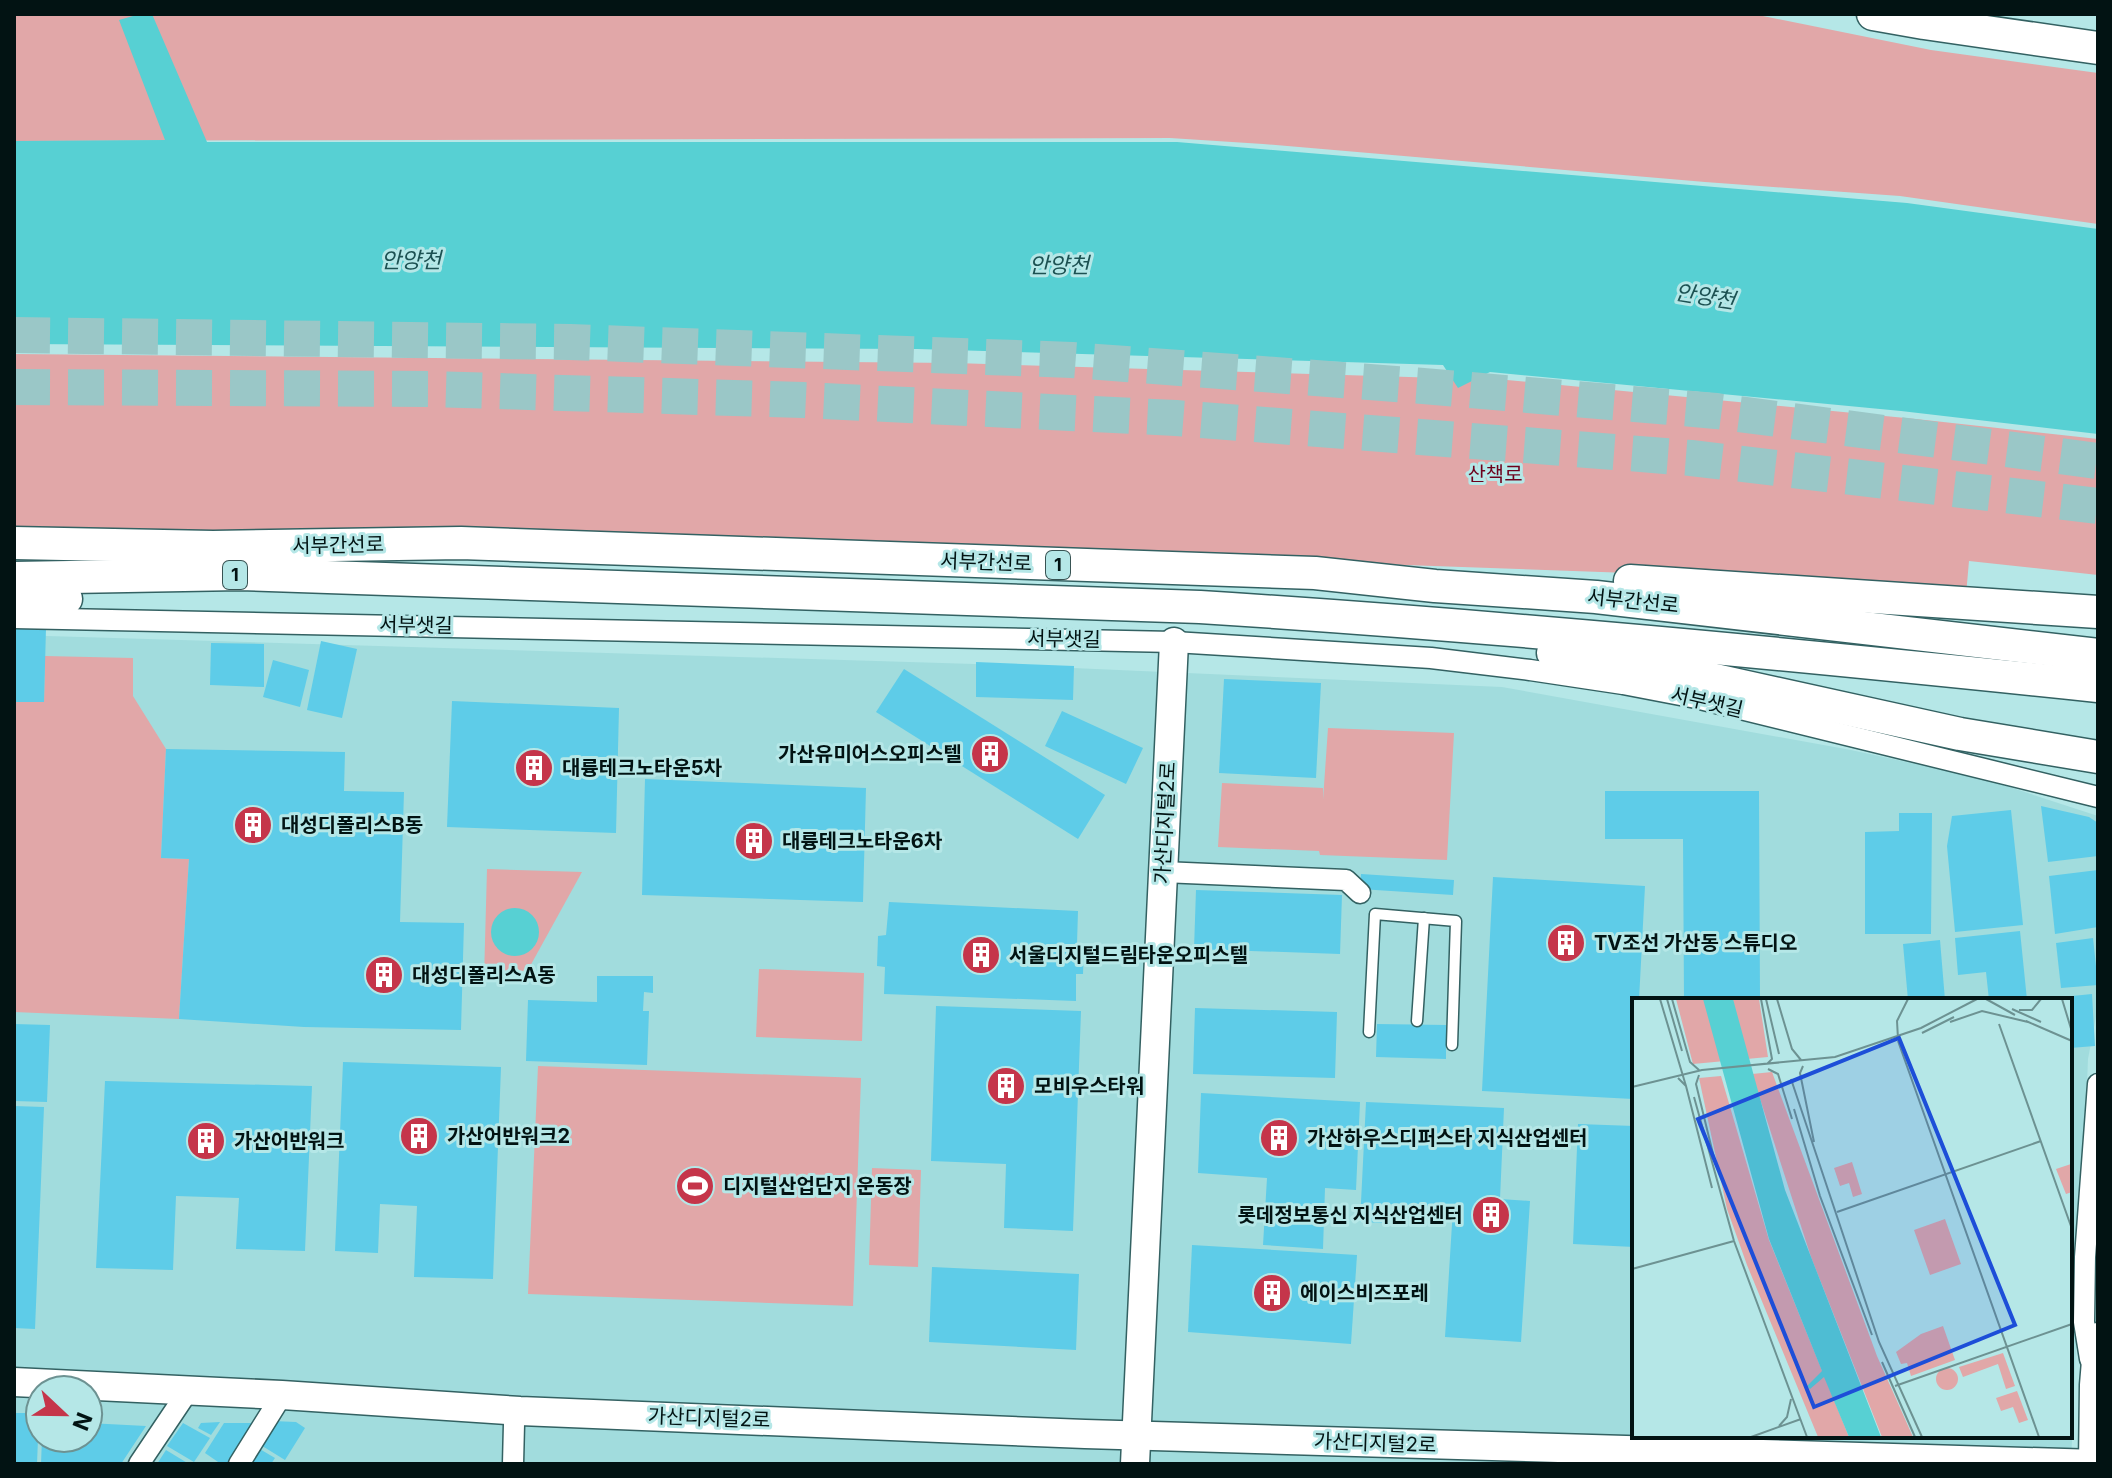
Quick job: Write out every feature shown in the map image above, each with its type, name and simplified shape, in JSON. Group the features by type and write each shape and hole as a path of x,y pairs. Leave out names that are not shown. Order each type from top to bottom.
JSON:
{"main road":[{"path":"1873,14 2098,48"},
{"name":"서부간선로","path":"14,543 213,547 461,543 1315,573 1435,586 1596,597 2098,655"},
{"path":"1315,573 1565,577 2098,612"},
{"name":"서부간선로","path":"14,578 240,574 1200,607 1758,650 2098,686"},
{"path":"14,601 456,583"},
{"path":"1309,614 1701,677 1960,734 2097,756"}],"street":[{"name":"서부샛길","path":"14,618 1174,642 1431,658 1623,684 1696,698 2098,797"},
{"name":"가산디지털2로","path":"1135,1450 1174,642"},
{"path":"1163,872 1346,880 1360,893"},
{"path":"2094,1385 2084,1322 2084,1270 2098,1084"},
{"path":"2094,1464 2094,1385 2098,1337"},
{"name":"가산디지털2로","path":"14,1382 282,1395 1135,1450 2094,1464"},
{"path":"139,1464 188,1391"},
{"path":"239,1464 282,1395"},
{"path":"513,1464 514,1424"}],"lane":[{"path":"1360,893 1375,914 1369,1032"},
{"path":"1375,914 1456,921 1452,1045"},
{"path":"1417,1021 1424,918"}],"shaded area":[{"path":"14,635 1007,665 1502,687 1851,750 1985,779 2098,816 2098,1006 2088,1059 2071,1464 14,1464"}],"green space":[{"path":"14,14 1753,14 1931,50 2098,73 2098,224 1900,196 1170,138 14,141"},
{"name":"산책로","path":"14,354 955,363 1507,380 1916,419 2098,439 2098,575 1969,561 1966,595 1629,573 653,538 160,530 14,532"},
{"path":"45,656 133,658 133,696 166,749 161,858 189,859 179,1019 14,1012 14,702 44,702"},
{"path":"1328,728 1454,733 1447,860 1218,847 1222,783 1323,788 1323,800"},
{"path":"487,869 582,872 523,979 484,978"},
{"path":"759,969 864,973 862,1041 756,1037"},
{"name":"디지털산업단지 운동장","path":"538,1066 861,1078 853,1306 528,1294"},
{"path":"872,1168 921,1170 918,1267 869,1265"}],"water":[{"name":"안양천","path":"152,14 207,142 1177,142 1907,203 2098,229 2098,434 1901,411 1490,372 1458,388 1443,365 917,349 14,344 14,141 165,140 119,20"},
{"path":"515,908 532,915 539,932 532,949 515,956 498,949 491,932 498,915"}],"building":[{"path":"14,628 46,628 44,702 14,702"},
{"path":"321,641 357,649 342,718 307,710"},
{"path":"211,643 264,644 264,687 210,685"},
{"path":"273,660 309,670 300,707 263,697"},
{"path":"976,662 1074,666 1073,700 976,697"},
{"name":"가산유미어스오피스텔","path":"904,669 1105,795 1078,839 876,712"},
{"path":"1224,679 1321,683 1316,778 1219,773"},
{"name":"대륭테크노타운5차","path":"452,701 619,708 616,833 447,827"},
{"path":"1062,711 1143,748 1126,784 1045,746"},
{"path":"166,749 345,752 344,791 404,792 400,922 464,923 461,1030 304,1027 179,1019 189,859 161,858"},
{"name":"대륭테크노타운6차","path":"645,779 866,788 863,902 642,895"},
{"path":"1605,791 1759,791 1760,998 1684,998 1683,839 1605,839"},
{"path":"2041,806 2089,817 2098,823 2098,856 2048,862"},
{"path":"2011,810 2023,925 1955,932 1947,846 1952,816"},
{"path":"1899,813 1932,813 1931,934 1865,934 1865,832 1899,831"},
{"path":"2098,870 2098,927 2055,934 2049,876"},
{"path":"1361,874 1454,880 1453,895 1360,889"},
{"name":"TV조선 가산동 스튜디오","path":"1493,877 1645,886 1639,998 1632,998 1632,1099 1482,1091"},
{"path":"1196,890 1342,895 1340,954 1194,949"},
{"name":"서울디지털드림타운오피스텔","path":"889,902 1078,911 1077,944 1084,944 1083,974 1076,974 1076,1001 884,994 885,967 877,966 878,936 886,935"},
{"path":"2020,931 2027,998 1989,998 1986,972 1958,975 1955,938"},
{"path":"2093,938 2098,985 2061,988 2056,943"},
{"path":"1940,940 1945,998 1908,998 1903,944"},
{"path":"597,976 653,976 653,993 644,992 643,1011 649,1011 647,1065 526,1061 528,1000 597,1002"},
{"path":"2092,994 2095,1046 2072,1048 2072,998 2062,997"},
{"name":"모비우스타워","path":"936,1006 1081,1011 1073,1231 1004,1228 1006,1164 931,1161"},
{"path":"1195,1008 1337,1012 1335,1078 1193,1074"},
{"path":"14,1024 50,1025 47,1102 14,1101"},
{"path":"1377,1024 1446,1025 1446,1059 1376,1057"},
{"name":"가산어반워크2","path":"343,1062 501,1067 493,1279 414,1277 417,1206 380,1204 378,1253 335,1251"},
{"name":"가산어반워크","path":"105,1081 312,1086 305,1251 236,1249 239,1198 176,1196 173,1270 96,1268"},
{"name":"가산하우스디퍼스타 지식산업센터","path":"1201,1093 1360,1102 1356,1190 1325,1188 1323,1249 1263,1245 1267,1178 1198,1173"},
{"name":"롯데정보통신 지식산업센터","path":"1366,1102 1504,1108 1500,1199 1530,1201 1521,1342 1445,1337 1453,1208 1387,1204 1385,1223 1360,1222"},
{"path":"14,1106 44,1107 35,1329 14,1328"},
{"path":"1578,1124 1632,1126 1632,1247 1573,1244"},
{"name":"에이스비즈포레","path":"1192,1245 1357,1255 1351,1344 1188,1332"},
{"path":"932,1267 1079,1274 1076,1350 929,1342"},
{"path":"14,1413 24,1413 24,1454 37,1454 37,1464 14,1464"},
{"path":"273,1421 296,1422 305,1428 285,1460 259,1444"},
{"path":"220,1422 211,1435 198,1428 201,1423"},
{"path":"183,1423 210,1438 194,1462 167,1446"},
{"path":"224,1423 256,1423 230,1464 221,1464 205,1453"},
{"path":"104,1424 146,1426 121,1464 41,1464 41,1454 104,1454"},
{"path":"258,1448 275,1458 271,1464 248,1464"},
{"path":"166,1450 189,1464 157,1464"}],"tunnel":[{"path":"14,335 570,342 1072,360 1716,411 2098,461"},
{"path":"14,387 428,389 803,400 1176,418 1691,458 2098,506"}],"place":[{"name":"가산유미어스오피스텔","path":"990,754"},
{"name":"대륭테크노타운5차","path":"534,768"},
{"name":"대성디폴리스B동","path":"253,825"},
{"name":"대륭테크노타운6차","path":"754,841"},
{"name":"TV조선 가산동 스튜디오","path":"1566,943"},
{"name":"서울디지털드림타운오피스텔","path":"981,955"},
{"name":"대성디폴리스A동","path":"384,975"},
{"name":"모비우스타워","path":"1006,1086"},
{"name":"가산어반워크2","path":"419,1136"},
{"name":"가산하우스디퍼스타 지식산업센터","path":"1279,1138"},
{"name":"가산어반워크","path":"206,1141"},
{"name":"디지털산업단지 운동장","path":"695,1186"},
{"name":"롯데정보통신 지식산업센터","path":"1491,1215"},
{"name":"에이스비즈포레","path":"1272,1293"}]}
